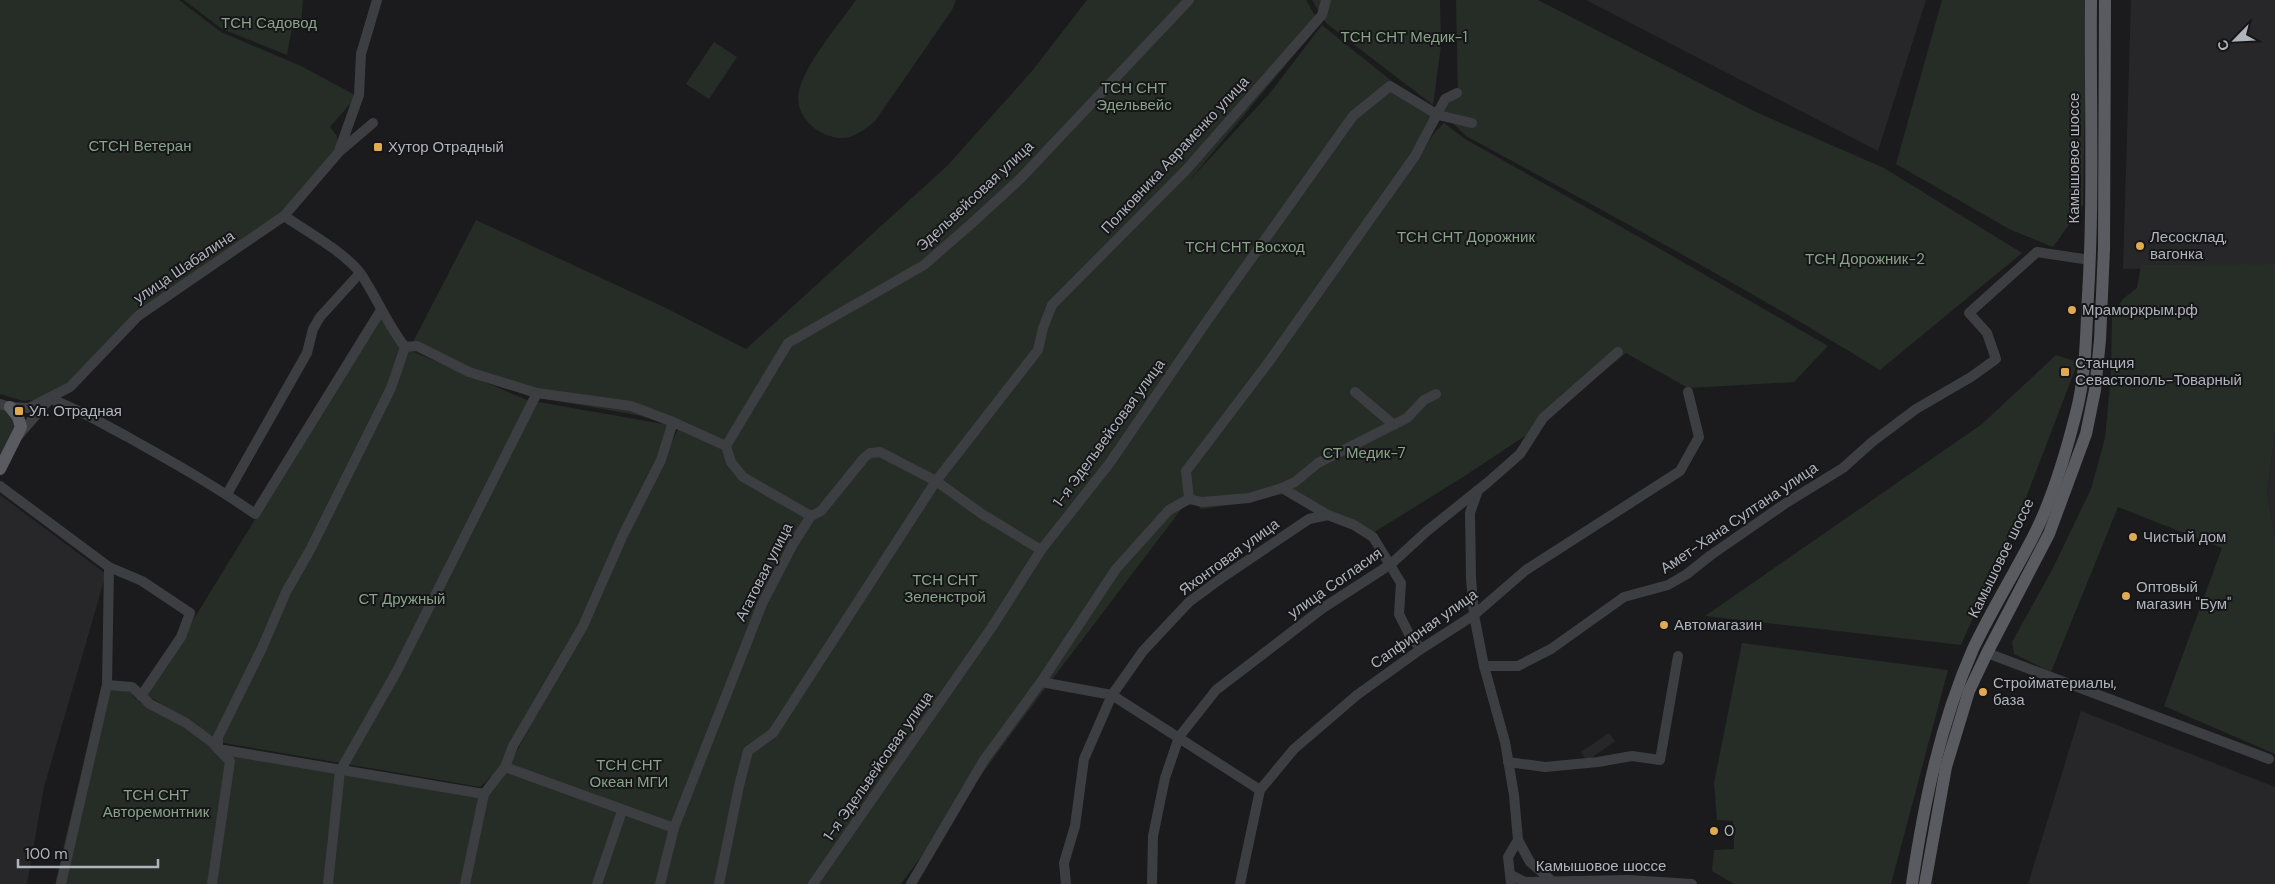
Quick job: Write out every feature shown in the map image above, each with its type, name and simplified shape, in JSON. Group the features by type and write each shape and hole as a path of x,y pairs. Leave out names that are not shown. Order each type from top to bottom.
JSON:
{"main road":[{"name":"Камышовое шоссе","path":"1912,884 1934,763 1951,705 1974,648 2037,528 2062,464 2082,382 2090,260 2091,0"},
{"name":"Камышовое шоссе","path":"1925,884 1946,767 1969,691 2050,534 2083,442 2095,390 2100,340 2104,249 2105,0"},
{"path":"0,469 21,427 18,417 5,405"}],"street":[{"path":"339,152 359,95 362,54 377,0"},
{"name":"Эдельвейсовая улица","path":"726,446 788,343 800,334 924,265 1020,179 1189,0"},
{"name":"Полковника Авраменко улица","path":"719,884 748,751 773,733 936,481 1038,350 1042,328 1052,305 1186,170 1216,137 1322,15 1326,0"},
{"name":"1-я Эдельвейсовая улица","path":"813,884 992,627 1041,550 1108,464 1353,116 1390,86 1438,115 1472,123"},
{"path":"1188,499 1186,472 1268,363 1415,156 1445,99 1457,93"},
{"name":"улица Шабалина","path":"5,405 29,408 50,399 70,387 138,316 284,216 339,152 373,123"},
{"path":"284,216 329,245 360,273 391,330 405,347"},
{"name":"Амет-Хана Султана улица","path":"1484,666 1518,666 1551,649 1624,597 1668,585 1687,574 1786,503 1843,468 1872,442 1916,409 1971,377 1996,359 1987,333 1969,313 2037,252 2090,260"},
{"path":"227,494 307,353 313,329 320,317 360,273"},
{"path":"17,438 50,399 77,410 227,494 255,514 381,310"},
{"path":"405,347 417,346 469,372 537,393 631,406 673,422 726,446 731,462 743,477 811,516"},
{"path":"218,749 218,737 262,648 286,592 310,550 390,388 405,347"},
{"name":"улица Согласия","path":"1152,884 1153,836 1165,778 1179,737 1216,690 1323,608 1391,564 1427,531 1520,454 1543,418 1618,352"},
{"path":"1356,392 1394,425"},
{"name":"Сапфирная улица","path":"1240,884 1260,790 1294,749 1357,695 1474,615 1526,570 1680,471 1699,437 1688,392"},
{"path":"328,884 340,771 397,671 537,393"},
{"path":"911,884 984,760 1041,682 1116,569 1169,510 1188,499 1202,502 1249,498 1282,488 1294,482 1318,463 1407,418 1424,400 1436,394"},
{"path":"465,884 484,794 505,767 513,746 548,689 587,618 623,535 661,460 673,422"},
{"name":"Агатовая улица","path":"660,884 674,828 762,604 792,544 811,516 821,511 870,453 880,452 936,481 982,514 1041,550"},
{"path":"0,486 109,567 142,581 190,613 181,637 141,696"},
{"path":"1282,488 1328,515 1354,525 1373,537 1401,583 1399,614 1410,636 1422,649"},
{"path":"1479,489 1470,513 1471,578 1474,615 1484,666 1505,742 1514,795 1518,840 1530,862 1552,882"},
{"name":"Яхонтовая улица","path":"1066,884 1064,863 1075,826 1084,759 1112,695 1143,652 1189,602 1223,576 1309,519 1328,515"},
{"path":"61,884 107,685 109,567"},
{"path":"1987,653 2269,759"},
{"path":"1508,762 1545,767 1598,762 1632,756 1660,760 1678,656"},
{"path":"1041,682 1112,695 1260,790"},
{"path":"107,685 132,687 150,704 186,723 212,742 230,761 212,884"},
{"path":"218,749 484,794"},
{"path":"505,767 622,811 674,828"},
{"path":"597,884 622,811"},
{"path":"1509,881 1508,857 1518,840"},
{"name":"Камышовое шоссе","path":"1509,881 1628,880 1692,884"}],"shaded area":[{"path":"1586,0 1926,0 1878,151"},
{"path":"2131,0 2275,0 2275,266 2123,269"},
{"path":"2275,432 2275,536 2267,494"},
{"path":"0,495 106,574 44,787 27,884 0,884"},
{"path":"2081,711 2275,787 2275,884 2028,884"},
{"path":"1609,733 1615,741 1587,761 1581,752"}],"green space":[{"name":"СТСН Ветеран","path":"0,0 179,0 221,32 301,66 357,96 330,127 337,136 339,155 308,192 141,317 52,398 23,401 0,394"},
{"name":"ТСН Садовод","path":"184,0 303,0 301,24 293,22 287,55 222,29"},
{"path":"856,0 956,0 952,10 875,121 864,130 852,136 840,138 827,135 809,123 801,112 798,98 808,68"},
{"path":"1087,0 1306,0 1320,24 1189,181 1270,93 1322,25 1440,120 1249,393 1383,209 1435,132 1444,123 1465,139 1828,346 1794,382 1688,388 1626,353 1525,436 1373,533 1283,494 1245,503 1201,509 1189,499 1032,706 901,884 468,884 487,795 505,772 594,613 628,535 680,425 631,414 528,396 412,344 476,220 666,308 746,349 948,165 1032,71"},
{"name":"ТСН СНТ Медик-1","path":"1312,0 1440,0 1441,46 1433,105 1326,23"},
{"name":"ТСН Дорожник-2","path":"1456,0 1538,0 1758,113 1884,168 2022,253 1880,370 1727,280 1466,136 1442,113 1448,100 1458,97"},
{"path":"1942,0 2087,0 2083,205 2053,247 2009,229 1896,164"},
{"path":"714,42 737,57 709,99 686,84"},
{"path":"2275,264 2275,432 2267,494 2275,536 2275,754 2164,706 2222,548 2118,507 2051,672 2014,654 2012,642 2053,568 2091,489 2105,438 2111,376 2112,314 2124,298 2137,288 2141,265"},
{"name":"СТ Дружный","path":"380,316 409,350 527,400 669,425 652,470 614,557 570,642 502,767 480,787 224,743 147,695"},
{"path":"2056,355 2078,362 2027,495 1961,645 1705,616 1982,424"},
{"path":"0,404 18,417 0,469"},
{"path":"1742,643 1948,670 1891,884 1734,884 1712,871 1714,850 1734,849 1733,821 1717,820 1714,783"},
{"name":"ТСН СНТ Авторемонтник","path":"101,687 130,692 138,701 231,755 480,796 462,884 55,884"}],"place":[{"name":"Хутор Отрадный","path":"378,147"},
{"name":"Лесосклад, вагонка","path":"2140,246"},
{"name":"Мраморкрым.рф","path":"2072,310"},
{"name":"Станция Севастополь-Товарный","path":"2065,372"},
{"name":"Ул. Отрадная","path":"19,411"},
{"name":"Чистый дом","path":"2133,537"},
{"name":"Оптовый магазин \"Бум\"","path":"2126,596"},
{"name":"Автомагазин","path":"1664,625"},
{"name":"Стройматериалы, база","path":"1983,692"},
{"name":"0","path":"1714,831"}],"park label":[{"name":"ТСН СНТ Эдельвейс","path":"1134,96"},
{"name":"ТСН СНТ Дорожник","path":"1466,237"},
{"name":"ТСН СНТ Восход","path":"1245,247"},
{"name":"СТ Медик-7","path":"1364,453"},
{"name":"ТСН СНТ Зеленстрой","path":"945,588"},
{"name":"ТСН СНТ Океан МГИ","path":"629,774"}]}
